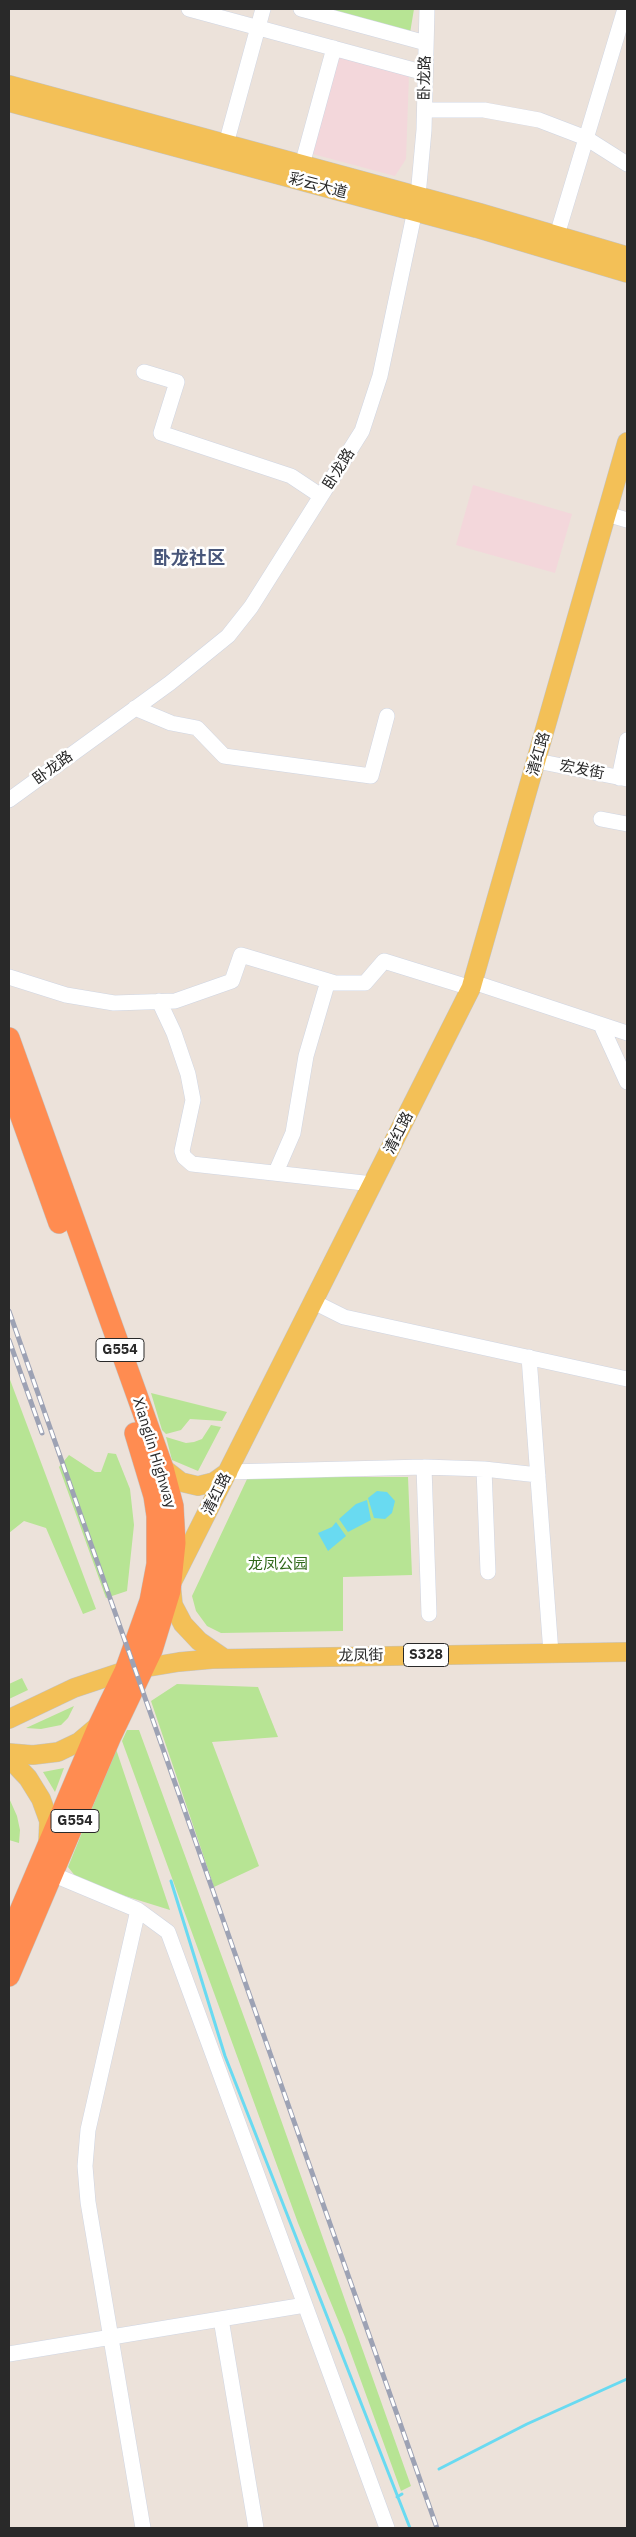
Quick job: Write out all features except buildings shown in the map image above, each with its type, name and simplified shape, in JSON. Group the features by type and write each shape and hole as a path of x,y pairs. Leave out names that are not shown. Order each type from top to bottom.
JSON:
{"highway":[{"name":"Xianglin Highway","path":"9,1038 162,1468 174,1515 175,1544 171,1584 162,1619 99,1725 9,1937"},
{"name":"Xianglin Highway","path":"9,1083 140,1449 154,1496 159,1543 155,1580 134,1669 111,1736 9,1976"}],"main road":[{"name":"彩云大道","path":"9,86 302,165 627,273"},
{"name":"彩云大道","path":"9,102 417,204 558,235 627,256"},
{"name":"清红路","path":"171,1584 472,985 627,442"},
{"path":"162,1468 181,1482 198,1486 214,1482 228,1472"},
{"path":"171,1584 173,1605 183,1624 199,1640 225,1659"},
{"name":"龙凤街","path":"134,1669 196,1660 627,1652"},
{"path":"9,1719 74,1688 134,1669"},
{"path":"9,1752 40,1754 58,1752 80,1742 99,1725"},
{"path":"9,1758 28,1778 41,1798 49,1822 48,1846"}],"street":[{"path":"189,9 425,73"},
{"path":"226,144 263,9"},
{"path":"301,9 426,43"},
{"name":"卧龙路","path":"9,800 210,652 241,621 362,431 380,376 417,204 423,154 426,9"},
{"path":"558,235 625,9"},
{"path":"302,165 334,48"},
{"path":"425,110 468,109 512,114 555,125 586,138 627,164"},
{"path":"144,372 177,382 161,433 291,476 321,496"},
{"path":"607,514 627,520"},
{"path":"136,708 171,722 197,728 224,756 371,776 386,716"},
{"path":"623,778 627,740"},
{"name":"宏发街","path":"537,761 623,778"},
{"path":"602,819 627,824"},
{"path":"9,977 66,995 114,1003 175,1001 232,981 241,954 328,981 354,985 365,984 384,961 472,985 627,1033"},
{"path":"276,1172 293,1133 306,1056 328,981"},
{"path":"159,1001 174,1033 188,1074 193,1100 184,1137 182,1150 184,1158 192,1164 373,1184"},
{"path":"601,1025 627,1082"},
{"path":"314,1302 344,1317 627,1379"},
{"path":"528,1357 552,1653"},
{"path":"228,1472 424,1467 484,1469 538,1474"},
{"path":"424,1467 429,1614"},
{"path":"484,1469 488,1572"},
{"path":"52,1874 138,1910 168,1932 387,2528"},
{"path":"138,1910 88,2130 85,2166 88,2202 144,2528"},
{"path":"9,2354 305,2306"},
{"path":"221,2319 256,2528"}],"shaded area":[{"path":"335,55 409,74 406,159 395,176 309,153"},
{"path":"473,485 572,514 555,573 456,545"}],"green space":[{"path":"321,9 414,9 410,33"},
{"path":"9,1377 96,1609 83,1614 46,1528 24,1521 9,1533"},
{"path":"151,1393 227,1412 222,1421 190,1419 181,1430 166,1434 162,1430"},
{"path":"211,1425 221,1427 198,1471 172,1460 166,1437 186,1443 194,1442 202,1439"},
{"path":"108,1453 116,1454 130,1489 134,1525 127,1591 106,1598 59,1467 69,1455 95,1472 101,1472"},
{"name":"龙凤公园","path":"248,1477 408,1477 412,1575 343,1577 343,1631 221,1633 207,1626 196,1611 192,1596"},
{"path":"22,1678 28,1690 9,1699 9,1684"},
{"path":"177,1684 258,1687 278,1737 212,1742 259,1866 214,1887 151,1701"},
{"path":"74,1706 68,1718 61,1725 41,1729 26,1728"},
{"path":"127,1730 139,1730 259,2058 411,2486 401,2491 345,2337 298,2223 122,1741"},
{"path":"116,1749 170,1910 80,1882 68,1867"},
{"path":"64,1768 55,1792 43,1772"},
{"path":"9,1798 17,1816 20,1830 19,1843 9,1840"}],"water":[{"path":"377,1491 387,1492 395,1501 392,1513 385,1519 374,1518 368,1498"},
{"path":"367,1500 371,1520 348,1532 339,1519 356,1504"},
{"path":"336,1522 346,1536 328,1551 318,1533 332,1527"}],"waterway":[{"path":"171,1881 225,2056 410,2528"},
{"path":"439,2469 527,2424 627,2379"},
{"path":"397,2497 402,2494"}],"railway":[{"path":"9,1311 437,2528"},
{"path":"9,1340 42,1433"}],"district":[{"name":"卧龙社区","path":"189,559"}]}
